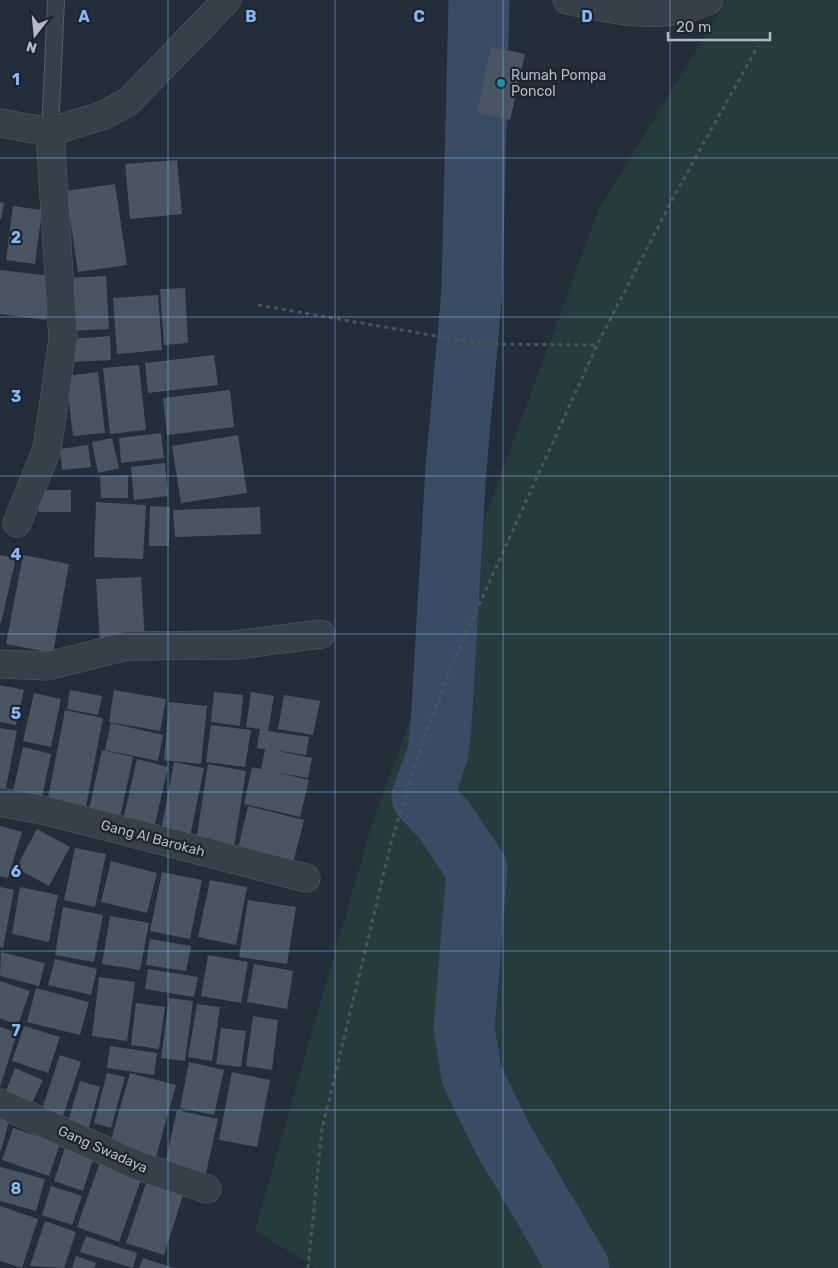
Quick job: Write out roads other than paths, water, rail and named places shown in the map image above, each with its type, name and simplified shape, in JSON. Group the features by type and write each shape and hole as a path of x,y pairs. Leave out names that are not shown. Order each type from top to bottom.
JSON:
{"street":[{"path":"0,123 50,132 104,116 128,102 227,0"},
{"path":"567,0 618,12 650,12 677,10 709,0"},
{"path":"17,523 47,449 63,339 50,132"},
{"path":"0,664 48,666 127,646 236,644 321,634"},
{"name":"Gang Al Barokah","path":"0,802 47,810 306,878"},
{"name":"Gang Swadaya","path":"0,1103 136,1165 207,1189"}],"lane":[{"path":"50,132 56,0"}],"waterway":[{"path":"479,0 472,291 456,468 441,725 438,753 422,797 444,820 477,869 464,1028 472,1076 501,1136 579,1268"}],"place":[{"name":"Rumah Pompa Poncol","path":"501,83"}]}
